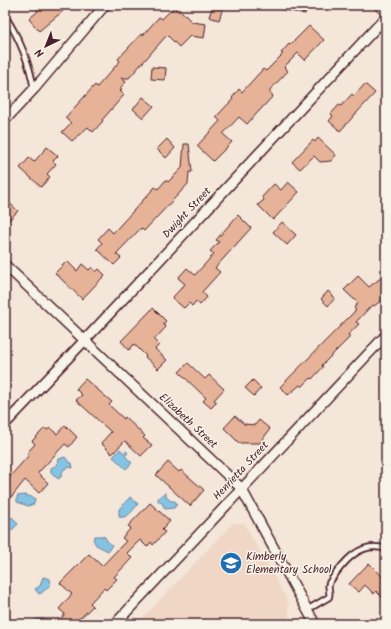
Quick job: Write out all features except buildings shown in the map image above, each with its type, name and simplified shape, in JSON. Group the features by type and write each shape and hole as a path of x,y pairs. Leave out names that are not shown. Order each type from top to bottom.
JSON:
{"street":[{"path":"5,120 34,89 105,5"},
{"path":"379,5 386,12"},
{"name":"Dwight Street","path":"5,424 386,17"},
{"name":"Elizabeth Street","path":"5,265 241,488 315,624"},
{"name":"Henrietta Street","path":"115,624 386,335"}],"lane":[{"path":"5,16 16,34 26,56 34,89"},
{"path":"307,610 329,597 329,583 347,560 357,551 372,547 386,549"}],"shaded area":[{"name":"Kimberly Elementary School","path":"233,523 244,523 288,602 289,617 292,624 137,624"}],"water":[{"path":"120,449 124,453 126,451 128,453 125,456 132,463 126,469 113,457"},
{"path":"65,457 72,463 73,468 68,467 63,470 61,477 58,479 51,472 51,468 57,465 59,459"},
{"path":"166,493 166,497 171,501 175,501 177,504 174,508 165,509 162,503 158,501 160,496"},
{"path":"25,495 35,498 34,504 28,506 17,502 17,496"},
{"path":"130,497 138,504 128,515 125,517 119,517 119,509"},
{"path":"12,517 18,524 5,537 5,524"},
{"path":"95,536 105,537 112,545 108,551 96,545 93,539"},
{"path":"43,577 50,579 50,584 40,594 35,589 40,586"},
{"path":"37,619 44,619 45,623 29,624"}],"place":[{"name":"Kimberly Elementary School","path":"231,563"}]}
